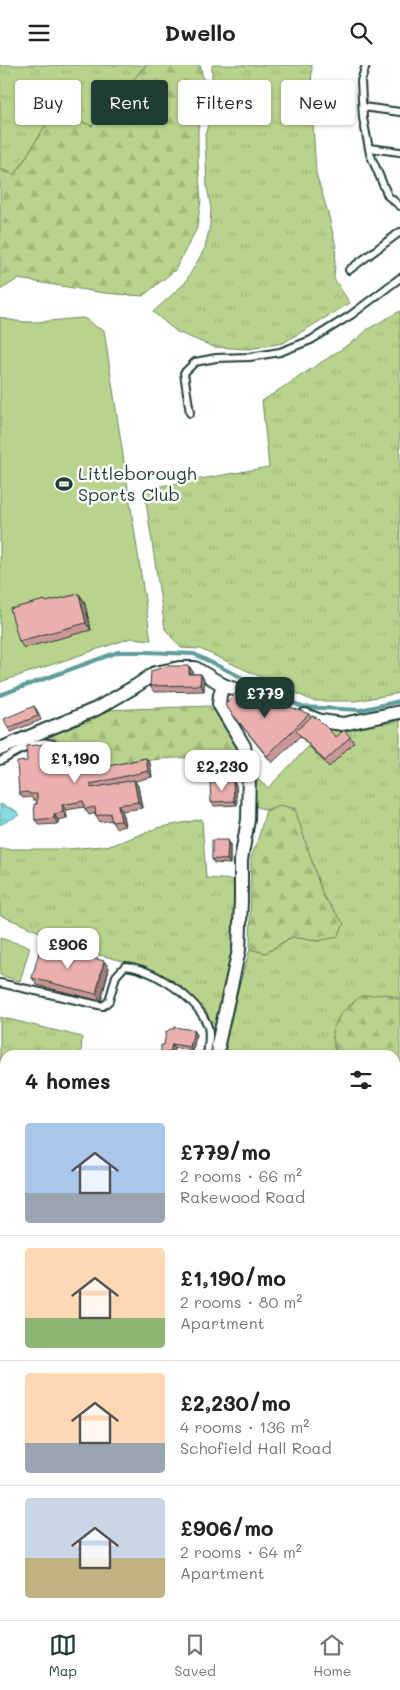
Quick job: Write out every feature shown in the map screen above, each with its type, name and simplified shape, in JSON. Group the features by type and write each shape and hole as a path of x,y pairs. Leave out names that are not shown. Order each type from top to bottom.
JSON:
{"street":[{"path":"0,749 96,709 155,673 179,668 196,668 224,685 279,705"},
{"path":"219,1050 218,1044 239,950 242,901 241,860 248,820 249,781 244,746 220,704 220,695 224,685"},
{"path":"296,711 321,721 343,724 400,712"}],"lane":[{"path":"366,65 362,81 363,119 370,154 388,196 400,206"},
{"path":"363,107 400,112"},
{"path":"369,148 400,152"},
{"path":"349,269 400,232"},
{"path":"190,413 184,373 195,362 216,358 250,357 273,353 311,340 351,315 400,278"},
{"path":"0,761 29,746 42,743 50,743 56,746 62,754"},
{"path":"0,983 103,1006 108,1001 116,976 125,966 134,967 158,977 184,995 198,1010 207,1023 207,1050"}],"green space":[{"path":"0,65 146,65 133,80 91,80 92,126 81,121 81,80 15,80 15,125 46,125 15,175 0,169"},
{"path":"146,65 200,65 204,80 178,80 178,125 199,125 198,163 201,200 197,228 175,270 143,296 104,293 18,279 0,290 0,169 15,175 46,125 81,125 81,121 92,126 168,125 168,80 133,80"},
{"path":"212,65 312,65 311,80 281,80 281,125 313,125 316,173 336,247 334,279 350,303 283,343 249,349 214,347 177,332 153,312 185,283 205,248 210,225 211,208 207,187 205,135 208,125 271,125 271,80 212,80"},
{"path":"400,311 400,693 356,701 313,701 200,649 181,648 165,629 144,489 269,467 262,401 357,339 368,329"},
{"name":"Littleborough Sports Club","path":"0,317 21,322 84,318 104,330 151,640 131,638 0,682"},
{"path":"209,706 230,732 238,751 243,784 230,766 190,758 166,758 90,774 65,746 46,734 107,710"},
{"path":"400,719 400,1000 387,994 332,1031 335,1050 227,1050 225,1034 250,949 266,953 292,937 318,941 344,924 323,896 295,809 280,805 266,810 255,806 251,783 255,777 268,788 309,746 329,766 354,742 340,743 326,728 350,728 372,723 387,724"},
{"path":"280,805 295,809 323,896 344,924 337,937 318,941 291,937 266,953 250,949 251,858 266,810"},
{"path":"202,819 206,878 236,880 235,947 214,1050 212,1050 207,1012 158,974 119,960 84,951 0,915 0,849 69,849 113,845 157,828"},
{"path":"0,938 30,947 20,981 0,975"},
{"path":"387,994 400,1000 400,1050 335,1050 332,1031 341,1013 361,996"},
{"path":"0,1017 82,1037 81,1050 0,1050"}],"water":[{"path":"0,804 15,810 19,815 0,825"}],"building":[{"path":"79,594 86,623 19,641 10,609"},
{"path":"168,666 189,666 189,674 201,674 200,685 150,686 151,671"},
{"path":"239,689 246,699 251,693 309,714 267,756 225,705"},
{"path":"34,706 38,716 8,728 4,719"},
{"path":"312,716 317,718 336,737 344,730 350,737 325,761 296,731"},
{"path":"48,744 49,755 69,750 73,774 146,758 148,771 91,784 91,788 134,780 138,802 118,805 121,821 112,822 110,813 96,816 95,807 85,809 83,801 62,805 63,812 54,814 54,818 35,820 34,804 37,804 37,794 19,793 17,762 27,761 26,746"},
{"path":"233,781 234,801 211,802 210,783"},
{"path":"212,840 228,840 227,860 212,859"},
{"path":"41,945 104,961 96,994 32,978"},
{"path":"174,1027 194,1030 190,1047 172,1044 171,1050 161,1050 161,1045 164,1045 166,1032 174,1029"}],"waterway":[{"path":"0,695 118,652 146,652 194,654 302,707 360,710 400,701"}],"place":[{"name":"Littleborough Sports Club","path":"64,484"}]}
